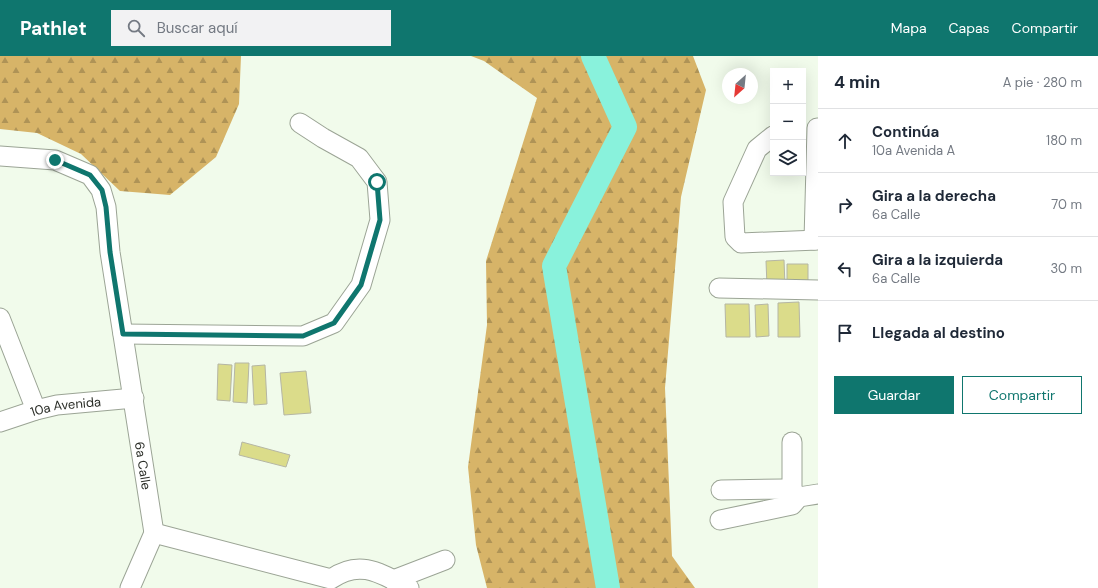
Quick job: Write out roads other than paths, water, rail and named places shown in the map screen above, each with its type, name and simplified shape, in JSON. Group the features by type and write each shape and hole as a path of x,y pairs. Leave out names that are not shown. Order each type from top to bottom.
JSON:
{"street":[{"path":"123,334 303,336 334,323 361,285 380,220 377,182 359,158 300,123"},
{"path":"770,138 757,149 733,202 735,238 742,243 816,240 813,129"},
{"name":"6a Calle","path":"0,156 55,160 90,175 102,190 106,207 110,252 154,533"},
{"path":"719,288 818,290"},
{"path":"0,318 36,410"},
{"name":"10a Avenida","path":"0,422 36,410 57,405 134,398"},
{"path":"720,520 792,504 795,494 792,442"},
{"path":"721,490 784,489 795,494 818,494"},
{"path":"130,588 154,533 331,579 342,571 360,568 378,572 401,584 445,560"}],"waterway":[{"path":"593,56 625,127 554,266 608,588"}]}
